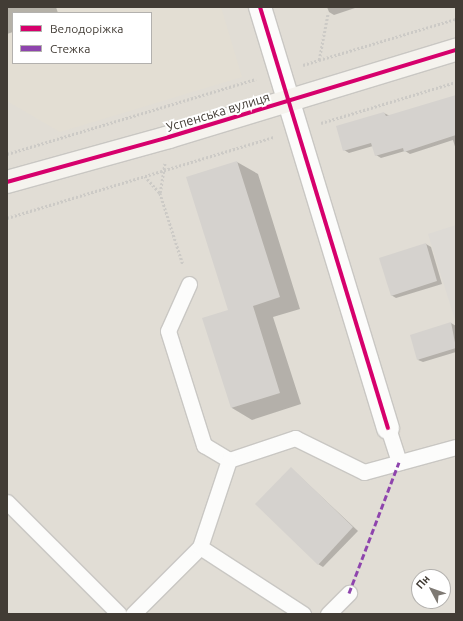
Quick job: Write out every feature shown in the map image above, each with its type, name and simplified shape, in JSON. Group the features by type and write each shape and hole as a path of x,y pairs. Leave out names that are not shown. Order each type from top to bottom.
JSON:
{"street":[{"path":"260,7 278,72 388,428"},
{"name":"Успенська вулиця","path":"7,182 287,101 456,50"}],"lane":[{"path":"189,284 168,331 204,445 229,460 296,438 364,472 456,447"},
{"path":"388,428 399,462"},
{"path":"133,614 200,547 229,460"},
{"path":"7,502 119,614"},
{"path":"200,547 304,614"},
{"path":"328,614 349,593"}],"path":[{"path":"319,60 328,13"},
{"path":"7,154 456,19"},
{"path":"7,218 456,82"},
{"path":"145,176 160,193 189,284"}],"shaded area":[{"path":"7,7 456,7 456,614 7,614"},
{"path":"7,7 221,7 242,77 60,132 7,101"},
{"path":"456,225 456,323 428,234"}],"building":[{"path":"456,95 456,135 404,152 403,148 375,156 371,143 343,151 336,126 384,112 386,116"},
{"path":"237,161 280,297 253,306 280,393 231,408 202,318 228,310 186,177"},
{"path":"426,243 437,281 391,296 379,258"},
{"path":"451,322 456,348 417,360 410,335"},
{"path":"291,467 353,527 318,565 255,504"}],"marked path":[{"path":"349,593 399,462"}],"cycle path":[{"path":"260,7 388,428"},
{"path":"7,182 169,137 456,50"}]}
